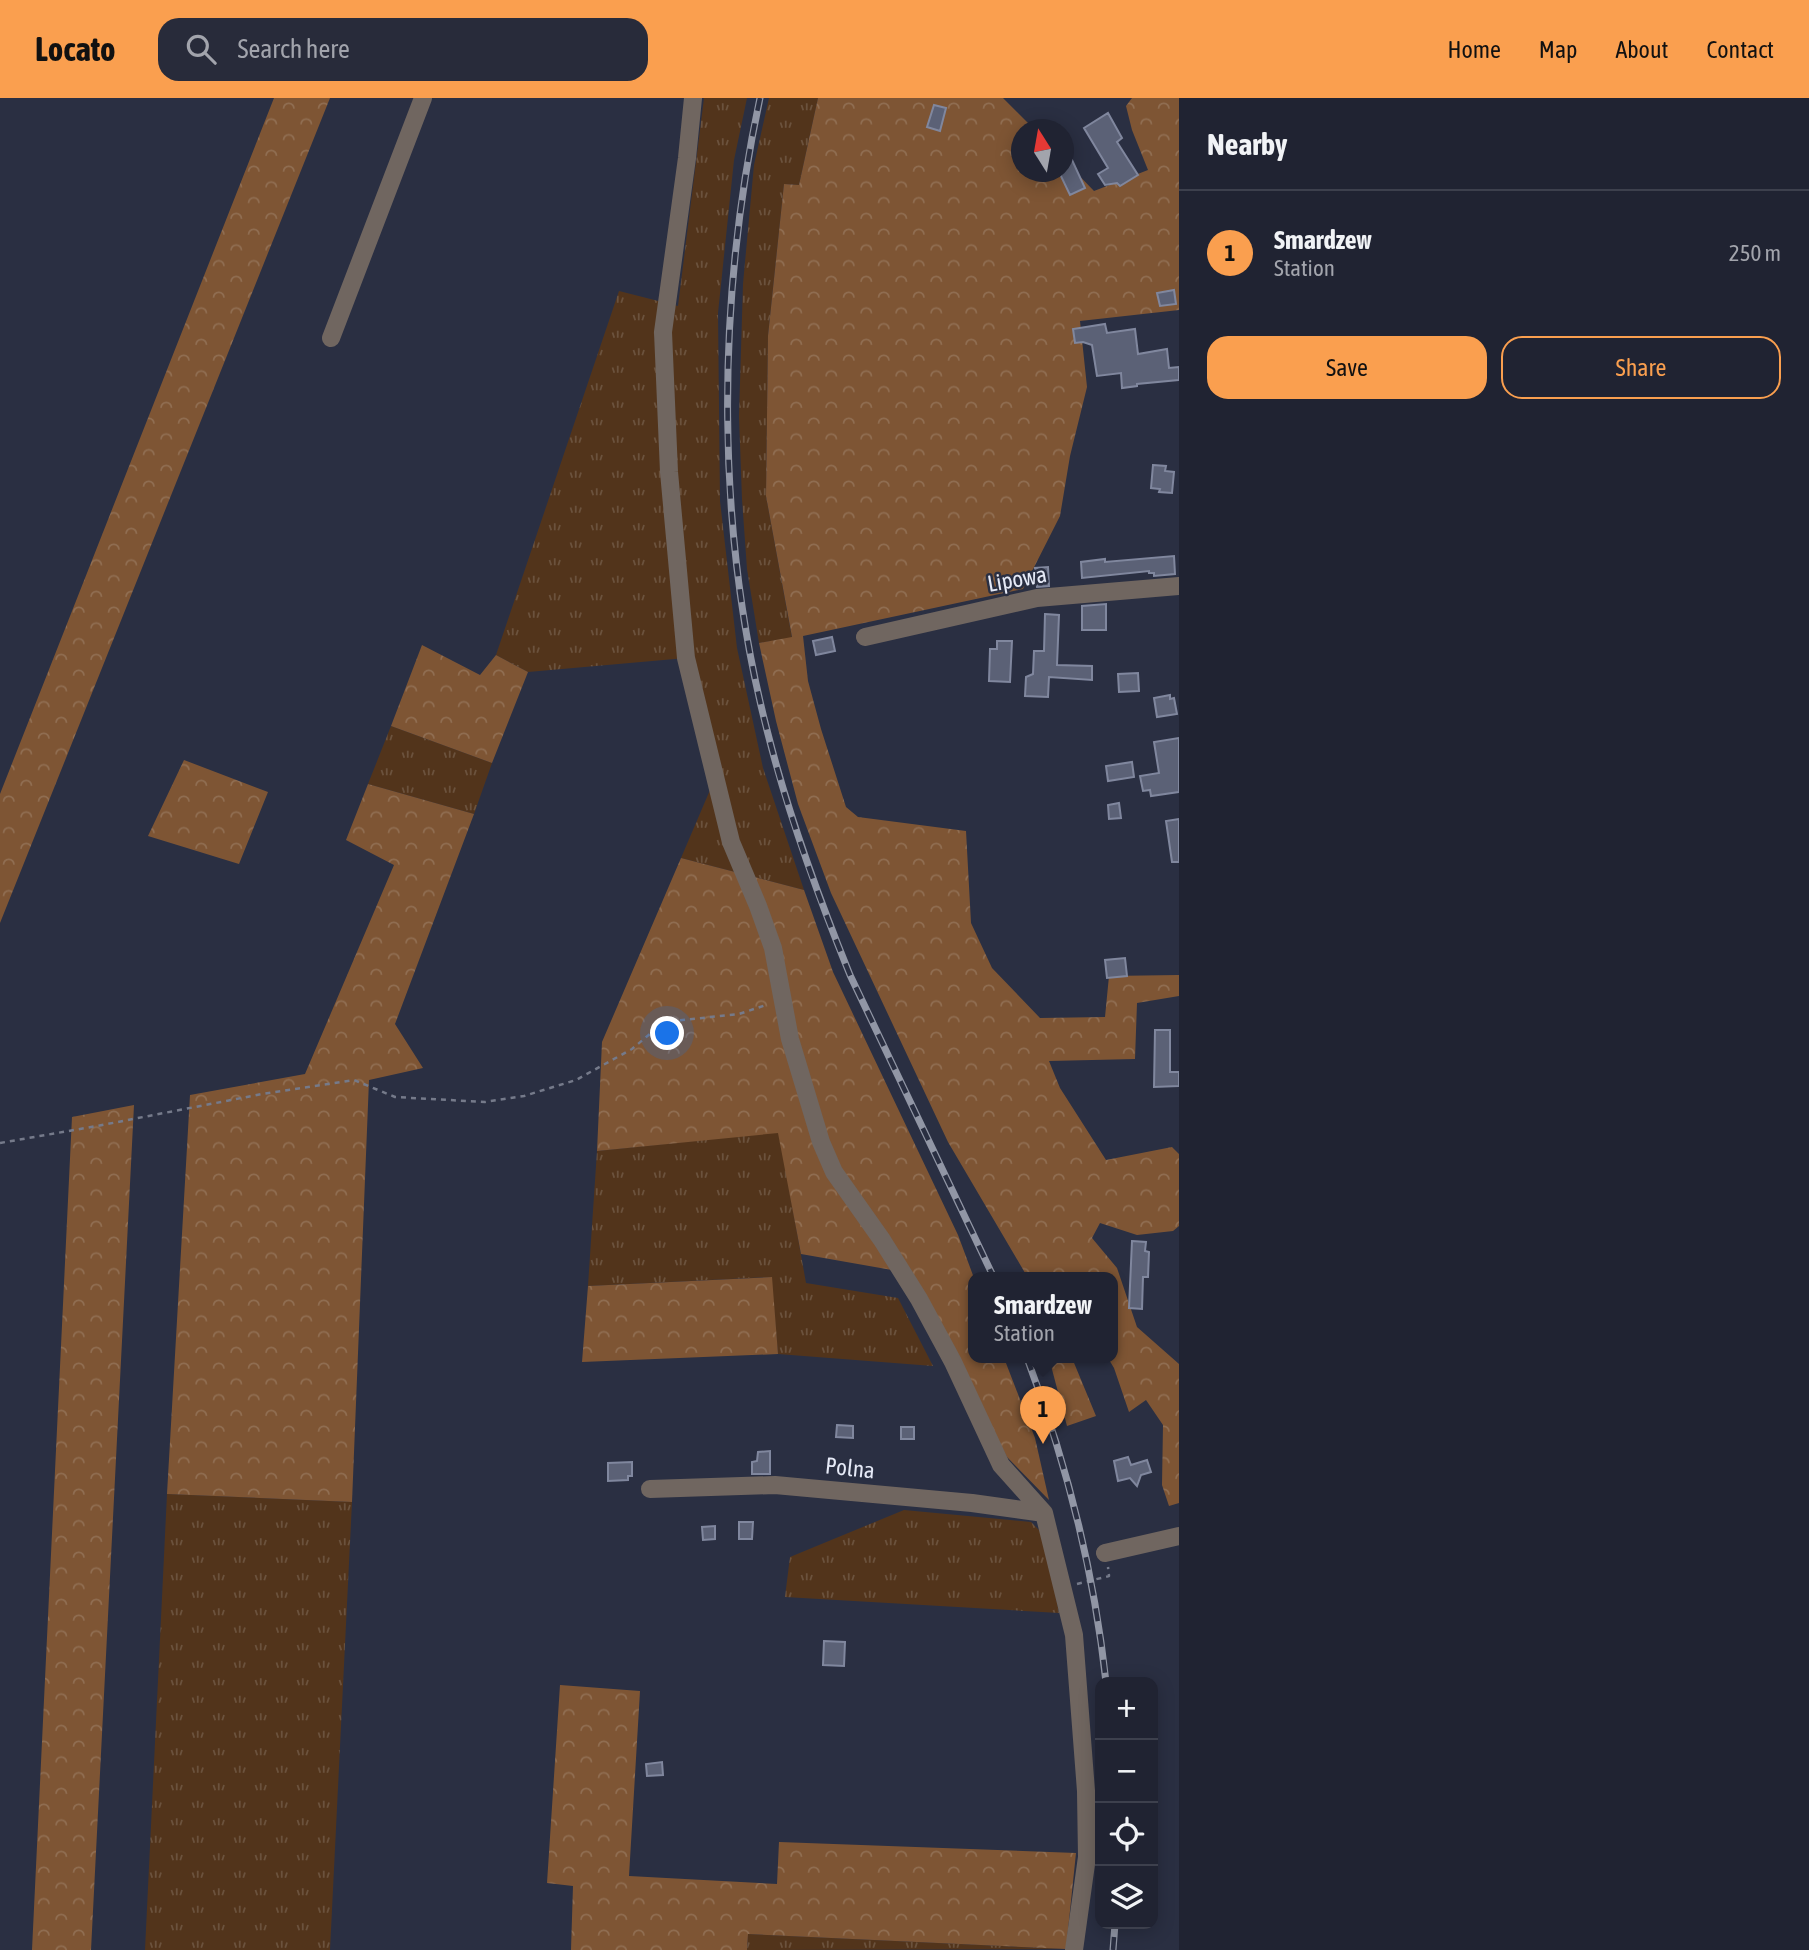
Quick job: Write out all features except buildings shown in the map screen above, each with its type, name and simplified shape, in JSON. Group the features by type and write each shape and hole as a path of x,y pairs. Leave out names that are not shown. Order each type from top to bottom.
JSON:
{"lane":[{"path":"331,338 423,98"},
{"path":"693,98 663,331 669,472 686,658 728,831 773,948 790,1039 821,1142 834,1172 919,1299 953,1362 1001,1465 1044,1513 1067,1571 1086,1791 1087,1857 1074,1950"},
{"name":"Lipowa","path":"865,637 1037,598 1179,586"},
{"name":"Polna","path":"650,1489 775,1485 972,1503 1044,1513"},
{"path":"1105,1553 1179,1536"}],"path":[{"path":"0,1143 262,1094 354,1080 395,1097 485,1102 524,1096 576,1080 632,1049 664,1022 739,1014 783,1000"},
{"path":"1067,1571 1077,1584 1110,1576 1105,1553"}],"green space":[{"path":"274,98 330,98 0,923 0,794"},
{"path":"704,98 747,98 734,160 718,313 720,501 737,648 763,768 804,890 681,858 716,776 686,658 528,672 496,655 619,291 678,306"},
{"path":"769,98 818,98 799,185 784,184 768,336 766,496 792,638 759,643 747,569 739,416 743,284 754,165"},
{"path":"818,98 1003,98 1024,119 1011,119 1011,182 1074,182 1074,170 1094,191 1148,170 1132,130 1126,106 1132,98 1179,98 1179,310 1080,321 1087,387 1070,456 1060,516 1023,589 803,636 808,681 846,807 858,817 966,831 971,923 992,968 1040,1018 1105,1017 1109,976 1179,975 1179,996 1137,1003 1135,1059 1049,1061 1060,1088 1106,1160 1172,1147 1179,1154 1179,1226 1173,1231 1137,1235 1100,1223 1092,1238 1117,1268 1137,1327 1179,1364 1179,1503 1169,1506 1162,1485 1163,1425 1146,1400 1129,1412 1111,1363 1118,1363 1118,1272 1024,1272 948,1142 831,893 798,804 759,643 792,637 766,496 768,336 784,184 799,185"},
{"path":"422,645 480,675 496,655 528,672 492,763 391,726"},
{"path":"391,726 492,763 474,814 368,784"},
{"path":"184,760 268,792 239,864 148,836"},
{"path":"368,784 474,814 395,1024 423,1068 369,1080 352,1502 167,1494 190,1095 305,1074 394,865 346,840"},
{"path":"681,858 804,890 833,972 958,1235 972,1272 968,1272 968,1363 1006,1363 1035,1438 1049,1500 1007,1457 909,1273 801,1254 778,1133 597,1151 602,1042"},
{"path":"134,1105 91,1950 32,1950 72,1117"},
{"path":"779,1132 806,1283 898,1298 933,1366 778,1354 771,1277 588,1286 597,1151"},
{"path":"772,1277 778,1354 582,1362 588,1286"},
{"path":"1050,1363 1074,1363 1096,1416 1067,1426"},
{"path":"167,1494 352,1502 330,1950 145,1950"},
{"path":"904,1510 1031,1522 1044,1535 1059,1613 785,1597 790,1557"},
{"path":"560,1685 640,1691 629,1876 777,1884 779,1842 1076,1853 1066,1949 748,1934 747,1950 571,1950 573,1886 547,1883"},
{"path":"748,1934 1066,1949 747,1950"}],"railway":[{"path":"760,98 735,255 729,336 731,498 738,578 751,657 785,796 838,945 991,1272"},
{"path":"1029,1363 1077,1517 1094,1599 1105,1677"},
{"path":"1113,1950 1115,1929"}],"place":[{"name":"Smardzew","path":"1043,1444"}]}
